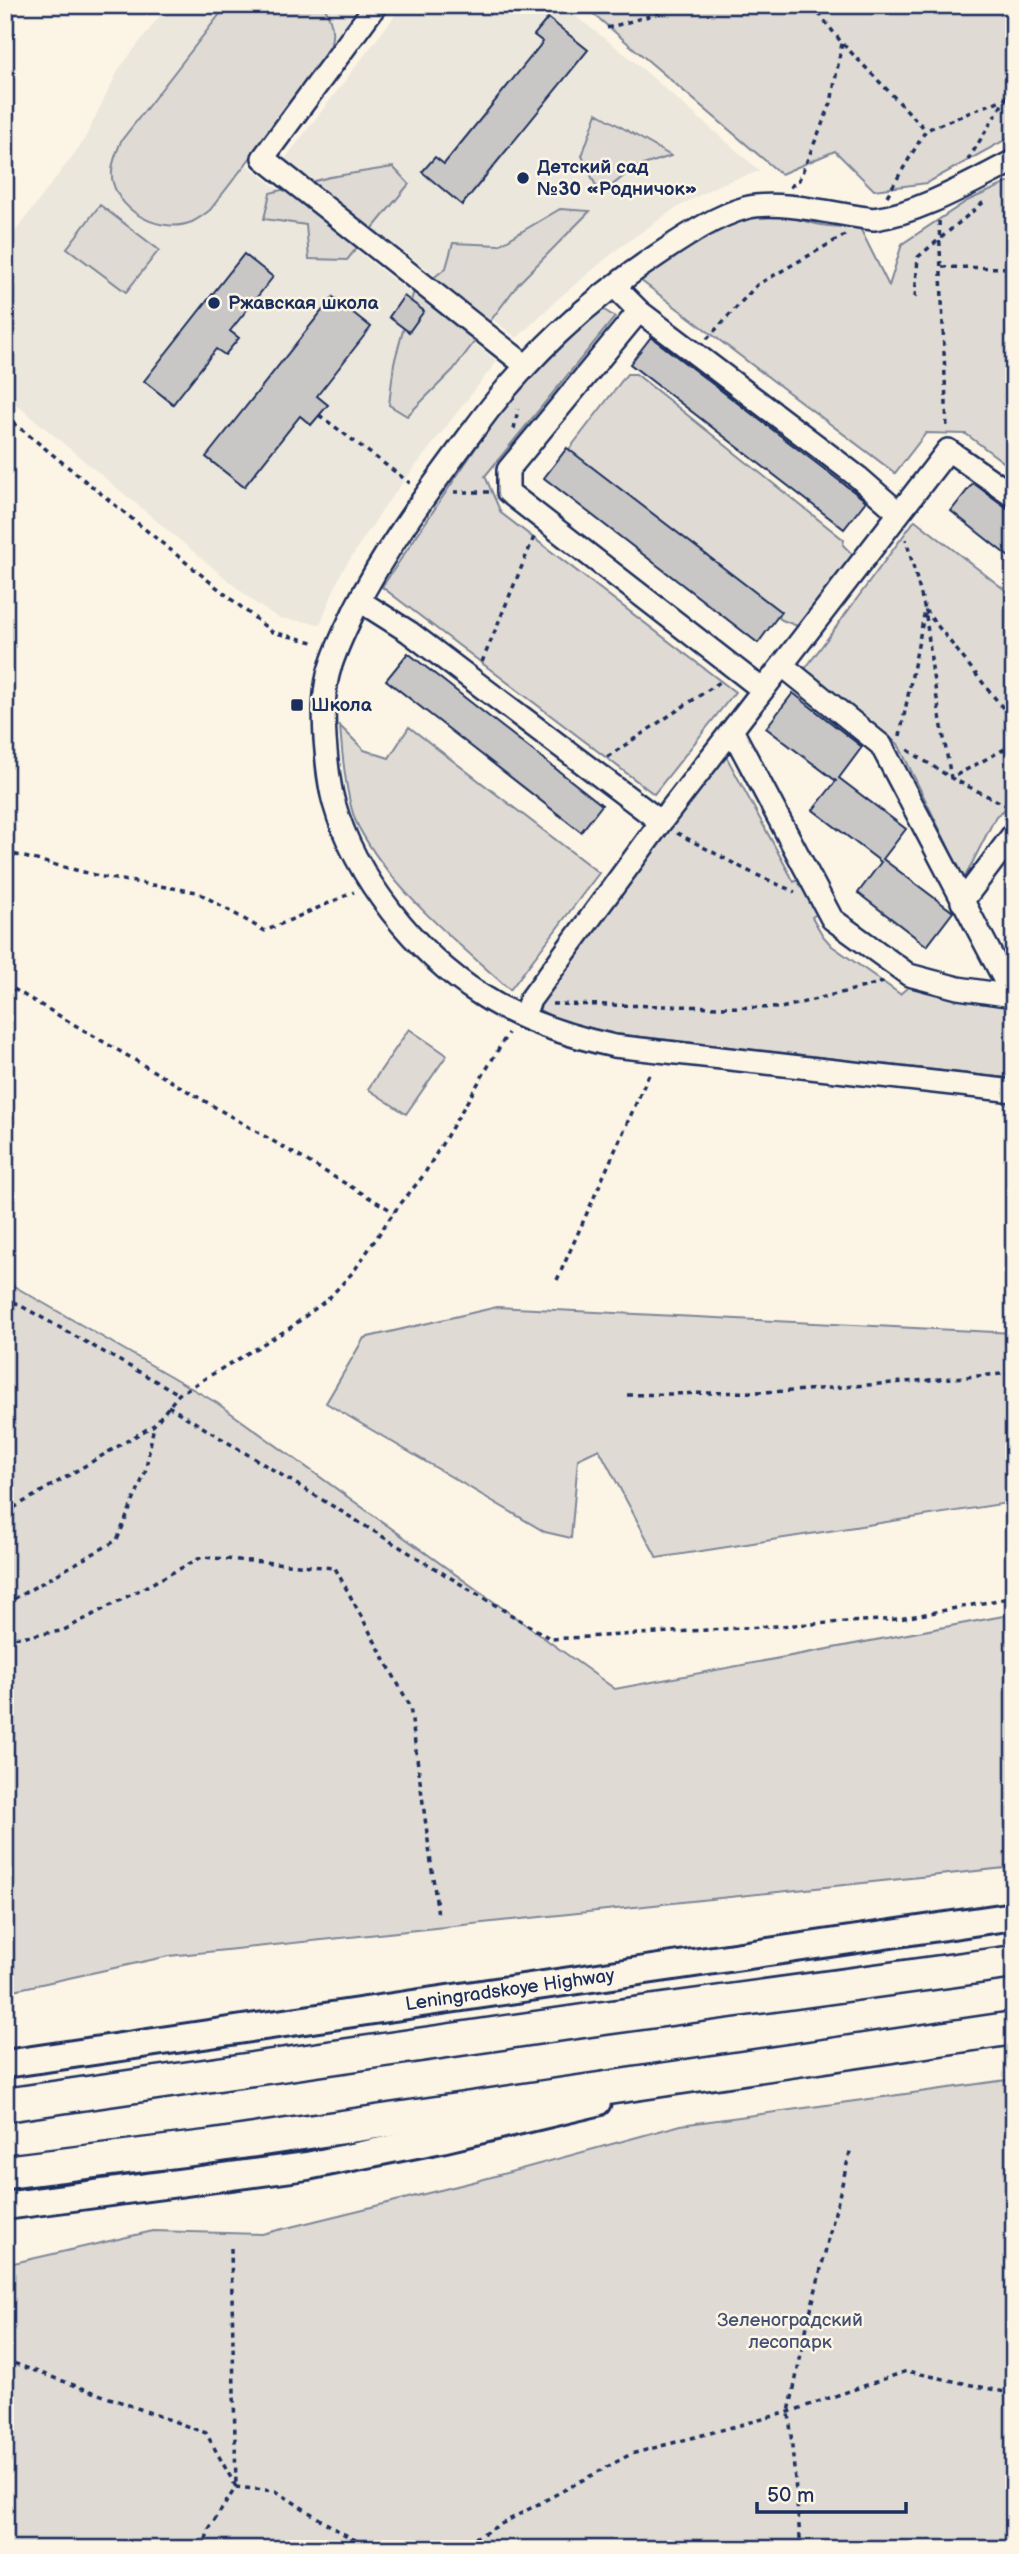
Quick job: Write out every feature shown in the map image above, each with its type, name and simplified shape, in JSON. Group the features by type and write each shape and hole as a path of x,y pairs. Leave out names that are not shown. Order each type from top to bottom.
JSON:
{"highway":[{"path":"5,2105 1014,1962"},
{"path":"5,2172 207,2147 1014,2028"}],"main road":[{"name":"Leningradskoye Highway","path":"5,2064 1014,1916"},
{"path":"5,2206 307,2166 441,2139 735,2070"}],"street":[{"path":"376,5 263,158 525,365"},
{"path":"1014,161 890,217 874,219 771,205 745,208 694,231 614,286 551,338 525,365 493,403 428,492 386,554 336,648 328,677 324,711 327,774 344,831 372,885 415,939 437,961 484,997 521,1009 585,1039 659,1052 1014,1091"},
{"path":"614,286 639,311 858,477 899,513"},
{"path":"639,311 508,470 508,492 763,690"},
{"path":"521,1009 661,822 948,450 1014,496"},
{"path":"360,601 409,632 661,822"},
{"path":"782,665 881,745 1013,997"},
{"path":"733,730 832,919 909,975 958,988 1013,997"},
{"path":"962,902 1014,833"}],"path":[{"path":"607,28 687,5"},
{"path":"812,5 842,43 926,130"},
{"path":"771,205 799,180 813,150 831,103 842,43"},
{"path":"694,353 757,285 874,219 926,130 1014,92"},
{"path":"948,450 938,204 948,193 1006,97"},
{"path":"915,297 918,257 993,194"},
{"path":"942,267 1014,268"},
{"path":"1004,398 1014,393"},
{"path":"514,430 518,404"},
{"path":"320,415 405,480 428,492 508,492"},
{"path":"5,416 272,632 336,648"},
{"path":"899,513 925,610 933,676 951,778"},
{"path":"474,680 542,518"},
{"path":"925,610 1014,722"},
{"path":"925,610 898,744 951,778 1014,809"},
{"path":"591,768 721,681"},
{"path":"951,778 1014,744"},
{"path":"661,822 746,870 798,894"},
{"path":"5,852 103,877 197,892 265,931 372,885"},
{"path":"5,1513 154,1425 179,1394 290,1328 329,1298 354,1271 394,1212 424,1176 510,1030 505,1022 521,1009 540,1004 781,1008 909,975"},
{"path":"5,984 394,1212"},
{"path":"557,1280 659,1052"},
{"path":"5,1297 179,1394"},
{"path":"627,1395 794,1391 1014,1373"},
{"path":"169,1406 551,1639 899,1619 1014,1597"},
{"path":"5,1604 117,1541 145,1473 154,1425"},
{"path":"5,1639 62,1631 202,1557 335,1568 410,1706 438,1914"},
{"path":"801,2549 789,2412 808,2321 851,2148"},
{"path":"203,2549 209,2529 236,2487 231,2248"},
{"path":"5,2360 206,2433 236,2487"},
{"path":"436,2549 466,2543 631,2454 789,2412 907,2371 1014,2394"},
{"path":"236,2487 276,2491 340,2532 373,2549"}],"shaded area":[{"name":"Ржавская школа","path":"168,5 360,5 241,160 497,361 387,503 341,573 320,624 279,618 259,606 5,395 5,245 83,142 119,69"},
{"name":"Детский сад №30 «Родничок»","path":"403,5 561,5 630,58 760,171 718,185 673,210 619,248 559,298 517,338 284,160"}],"green space":[{"path":"227,5 323,5 332,26 328,53 325,61 210,210 192,222 180,225 156,223 134,212 118,194 112,178 115,156 121,141"},
{"path":"583,5 1014,5 1014,135 927,183 874,190 835,151 781,174"},
{"path":"597,113 671,156 634,168 600,195 582,156"},
{"path":"393,167 409,184 347,260 309,259 306,225 264,219 270,193 330,177"},
{"path":"1014,180 1014,470 966,434 926,433 895,473 640,280 688,246 723,227 760,216 780,216 822,225 860,228 889,286 902,244 967,201"},
{"path":"100,205 159,250 126,292 67,248"},
{"path":"560,209 590,211 519,283 453,370 407,416 389,405 394,363 413,294 446,268 453,243 499,245"},
{"path":"601,308 615,317 485,476 501,513 735,692 654,794 382,587 508,400"},
{"path":"627,374 636,374 844,540 843,545 853,555 800,627 782,620 567,452"},
{"path":"915,520 1014,597 1014,803 996,816 964,879 898,744 805,669"},
{"path":"340,726 364,750 389,758 409,727 599,873 510,990 407,894 373,850 358,826 350,804"},
{"path":"726,756 794,882 804,878 822,911 812,917 823,936 832,946 900,994 914,982 1006,1006 1014,1014 1014,1079 616,1034 558,1020 540,1010 538,1006 550,976"},
{"path":"409,1029 447,1055 406,1114 368,1089"},
{"path":"5,1281 217,1403 615,1689 1014,1614 1014,1867 169,1956 5,1992"},
{"path":"497,1307 1014,1333 1014,1502 657,1558 599,1449 578,1459 571,1538 545,1532 326,1403 364,1338"},
{"name":"Зеленоградский лесопарк","path":"1014,2079 1014,2549 5,2549 5,2265 153,2231 262,2234 477,2181 681,2125"}],"building":[{"path":"548,18 588,50 462,205 422,172 435,157 444,164 543,42 534,35"},
{"path":"244,254 273,277 230,331 239,338 225,355 216,349 173,404 144,381"},
{"path":"404,296 424,311 409,332 389,317"},
{"path":"333,297 371,327 317,396 328,405 311,425 300,416 244,487 206,457"},
{"path":"651,337 866,501 844,529 630,364"},
{"path":"567,448 781,612 758,643 544,478"},
{"path":"973,483 1014,513 1014,561 951,511"},
{"path":"408,653 602,805 581,832 386,680"},
{"path":"793,693 862,747 839,778 906,829 883,859 953,912 927,946 858,893 881,862 813,810 836,781 766,728"}],"place":[{"name":"Детский сад №30 «Родничок»","path":"523,178"},
{"name":"Ржавская школа","path":"214,303"},
{"name":"Школа","path":"297,705"}]}
